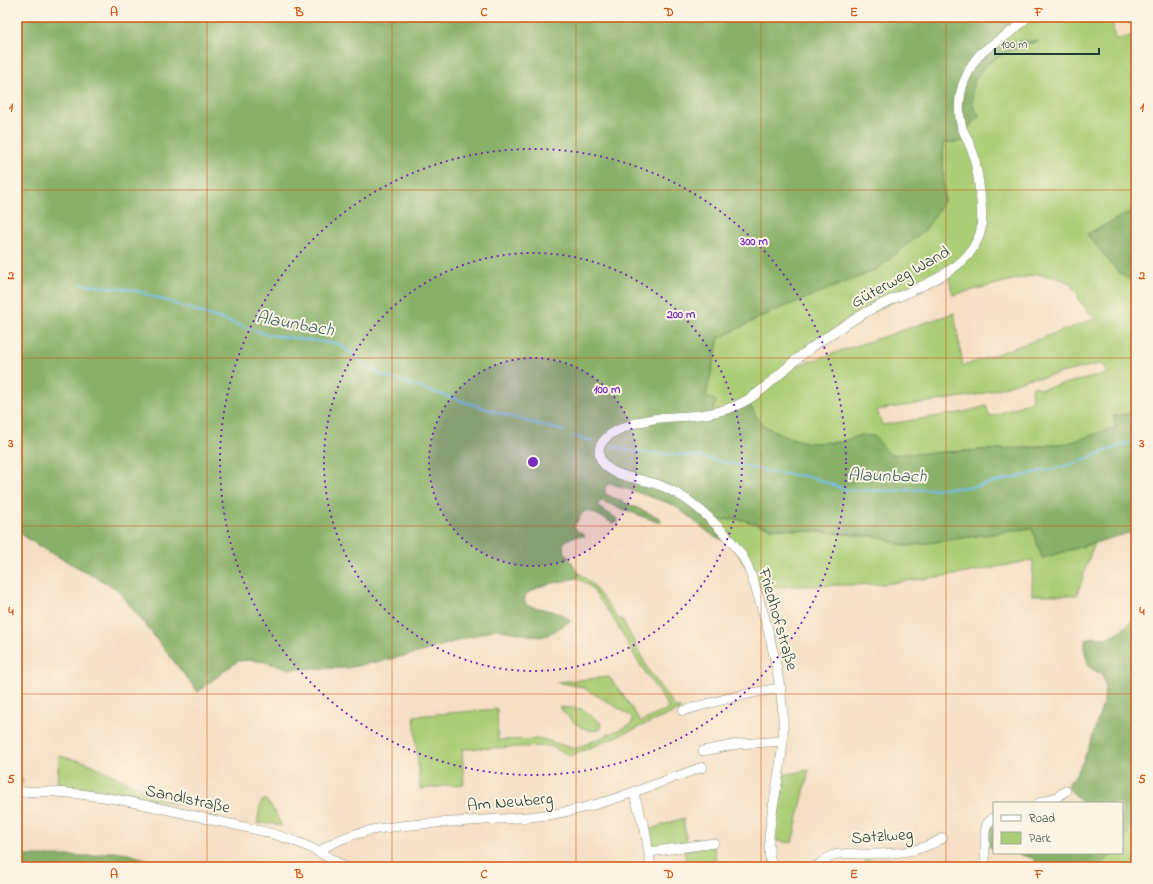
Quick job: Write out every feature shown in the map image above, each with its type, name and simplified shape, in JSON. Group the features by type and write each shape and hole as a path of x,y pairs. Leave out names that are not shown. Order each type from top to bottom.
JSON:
{"street":[{"name":"Güterweg Wand","path":"764,388 801,355 830,336 876,307 941,275 968,255 975,245 980,232 982,220 974,156 963,130 960,118 959,103 965,79 976,58 1008,34 1027,17"},
{"name":"Friedhofstraße","path":"764,388 753,397 732,408 691,416 651,419 618,430 605,439 599,454 608,469 659,485 686,499 716,525 746,561 772,646 781,688 783,741 768,839 769,858 772,867"},
{"path":"683,711 729,698 781,688"},
{"path":"703,752 738,744 783,741"},
{"name":"Am Neuberg","path":"318,852 342,838 371,830 407,825 554,814 584,808 703,767"},
{"name":"Sandlstraße","path":"17,792 48,791 121,800 253,829 286,838 318,852 345,867"},
{"path":"1042,802 1058,797 1066,791"},
{"path":"633,792 645,829 651,867"},
{"path":"985,867 985,832 987,824 993,818"},
{"name":"Satzlweg","path":"822,865 834,855 887,854 917,850 931,846 942,838"},
{"path":"649,852 714,843"}],"green space":[{"path":"17,17 1022,17 993,41 1039,41 1006,53 985,66 978,74 973,84 972,99 974,108 980,116 966,129 972,141 943,143 944,201 926,229 876,270 769,313 719,338 706,396 716,401 712,414 748,402 756,416 766,427 787,437 809,443 840,442 861,435 874,436 890,455 1020,448 1069,443 1116,427 1113,416 1136,413 1136,531 1042,558 1032,528 906,546 877,536 771,528 743,520 730,519 717,521 727,542 712,535 674,505 610,483 605,487 605,494 660,518 661,522 657,522 602,501 598,503 598,507 616,518 617,522 613,523 588,510 583,512 574,526 575,529 585,536 573,537 568,539 563,544 564,551 579,573 577,578 541,586 526,594 524,600 526,605 559,613 571,621 548,635 540,637 496,629 418,653 347,668 290,669 265,662 251,660 238,661 198,692 117,589 37,545 17,531"},
{"path":"1031,17 1110,17 1115,39 1136,36 1136,209 1087,234 1119,273 1136,284 1136,413 1114,416 1116,427 1069,443 1020,448 890,455 861,435 840,442 809,443 787,437 766,427 756,416 748,402 712,414 706,396 719,338 769,313 876,270 944,201 943,143 966,129 979,116 972,103 973,85 978,75 985,66 994,59 1016,48 1037,41 1003,41","holes":["948,274 953,295 1037,274 1062,279 1073,285 1074,290 1077,291 1079,300 1095,319 963,366 954,313 790,368 861,318","1099,364 1106,367 1106,373 1103,375 1041,389 1035,386 1031,389 1032,400 1030,402 990,417 986,406 965,412 882,425 877,410 982,394 1034,377 1040,378"]},
{"path":"1136,209 1136,284 1119,273 1087,234"},
{"path":"730,519 743,520 771,528 877,537 906,546 1033,528 1042,558 1094,543 1077,595 1032,595 1033,560 961,574 883,584 759,587 717,521"},
{"path":"579,573 592,584 618,619 622,619 649,671 675,707 682,709 571,756 550,746 462,749 464,784 420,789 414,716 497,709 498,740 543,739 575,749 628,726 632,722 632,717 582,687 556,682 609,677 641,722 669,708 637,660 615,621 590,586 577,578"},
{"path":"1136,616 1136,822 1123,839 1123,802 1082,802 1066,786 1076,775 1084,759 1104,700 1105,686 1103,675 1089,667 1084,648 1086,640 1092,637 1105,638 1112,636"},
{"path":"559,707 582,709 601,723 601,729 595,731 583,728 572,721"},
{"path":"59,756 85,762 166,800 183,805 105,790 57,784"},
{"path":"809,770 792,843 771,840 783,775"},
{"path":"17,774 21,777 23,783 17,787"},
{"path":"265,799 273,809 282,826 269,823 257,824 261,802"},
{"path":"683,818 687,844 655,848 652,846 648,830"},
{"path":"1136,822 1136,867 1100,867 1111,854 1123,854 1123,839"},
{"path":"989,826 993,826 993,848 988,846"},
{"path":"714,846 717,867 687,867 684,851"},
{"path":"108,852 122,852 155,862 155,867 17,867 17,856 93,856"},
{"path":"1018,854 1111,854 1100,867 1034,867 1035,859"},
{"path":"891,859 900,867 870,867 864,860"}],"waterway":[{"name":"Alaunbach","path":"80,284 134,290 269,335 339,344 378,374 515,418 564,431"},
{"name":"Alaunbach","path":"572,436 593,441"},
{"name":"Alaunbach","path":"611,446 636,452 696,456 770,472 811,477 847,490 888,491 973,487 1069,465 1136,440"}]}
